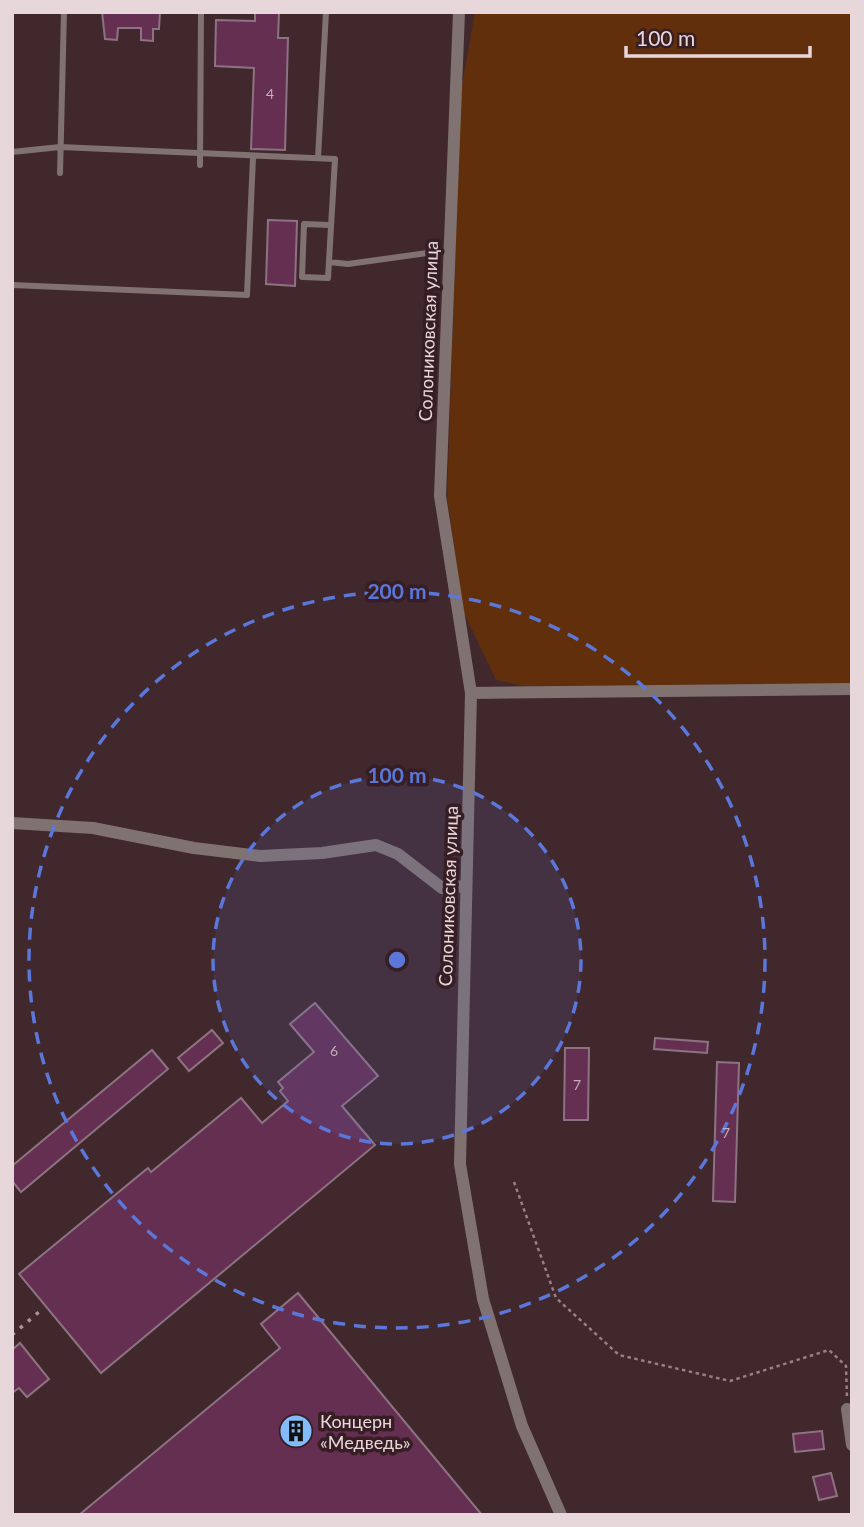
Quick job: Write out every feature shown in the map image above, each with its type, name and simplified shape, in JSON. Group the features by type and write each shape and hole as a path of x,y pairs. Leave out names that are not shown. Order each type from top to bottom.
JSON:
{"street":[{"name":"Солониковская улица","path":"458,12 440,496 471,693 460,1164 486,1312 522,1426 561,1515"},
{"path":"471,693 852,689"},
{"path":"12,823 93,828 194,848 260,856 322,853 376,845 398,854 442,888 465,886"},
{"path":"847,1409 852,1445"}],"lane":[{"path":"60,173 64,12"},
{"path":"200,165 201,12"},
{"path":"318,158 326,12"},
{"path":"12,152 61,147 335,159 328,278 302,277 304,224 330,225"},
{"path":"12,285 247,295 253,157"},
{"path":"329,262 348,264 449,250"}],"path":[{"path":"514,1182 556,1298 619,1355 730,1381 829,1350 846,1366 847,1409"}],"shaded area":[{"path":"475,12 852,12 852,684 523,686 496,680 464,613 447,498 461,91"}],"building":[{"path":"102,12 160,12 159,29 153,29 153,41 141,40 141,28 118,28 117,40 105,39"},
{"path":"255,12 279,12 278,38 288,38 285,150 251,149 254,68 215,66 216,20 255,21"},
{"path":"268,220 297,221 295,286 266,284"},
{"path":"315,1003 378,1076 342,1106 375,1145 101,1373 19,1274 148,1168 151,1172 241,1098 262,1123 288,1101 280,1091 283,1088 278,1082 314,1052 290,1024"},
{"path":"212,1030 223,1043 189,1071 178,1058"},
{"path":"655,1038 708,1042 707,1053 654,1049"},
{"path":"565,1048 589,1048 588,1120 564,1120"},
{"path":"152,1050 168,1069 21,1192 12,1181 12,1166"},
{"path":"717,1062 739,1063 735,1202 713,1201"},
{"name":"Концерн «Медведь»","path":"298,1293 482,1515 79,1515 280,1348 261,1324"},
{"path":"20,1343 49,1379 27,1397 19,1388 12,1393 12,1350"},
{"path":"822,1431 824,1449 795,1452 793,1434"},
{"path":"831,1473 837,1496 819,1500 813,1477"}],"railway":[{"path":"12,1335 40,1311"}],"place":[{"name":"Концерн «Медведь»","path":"296,1431"}]}
